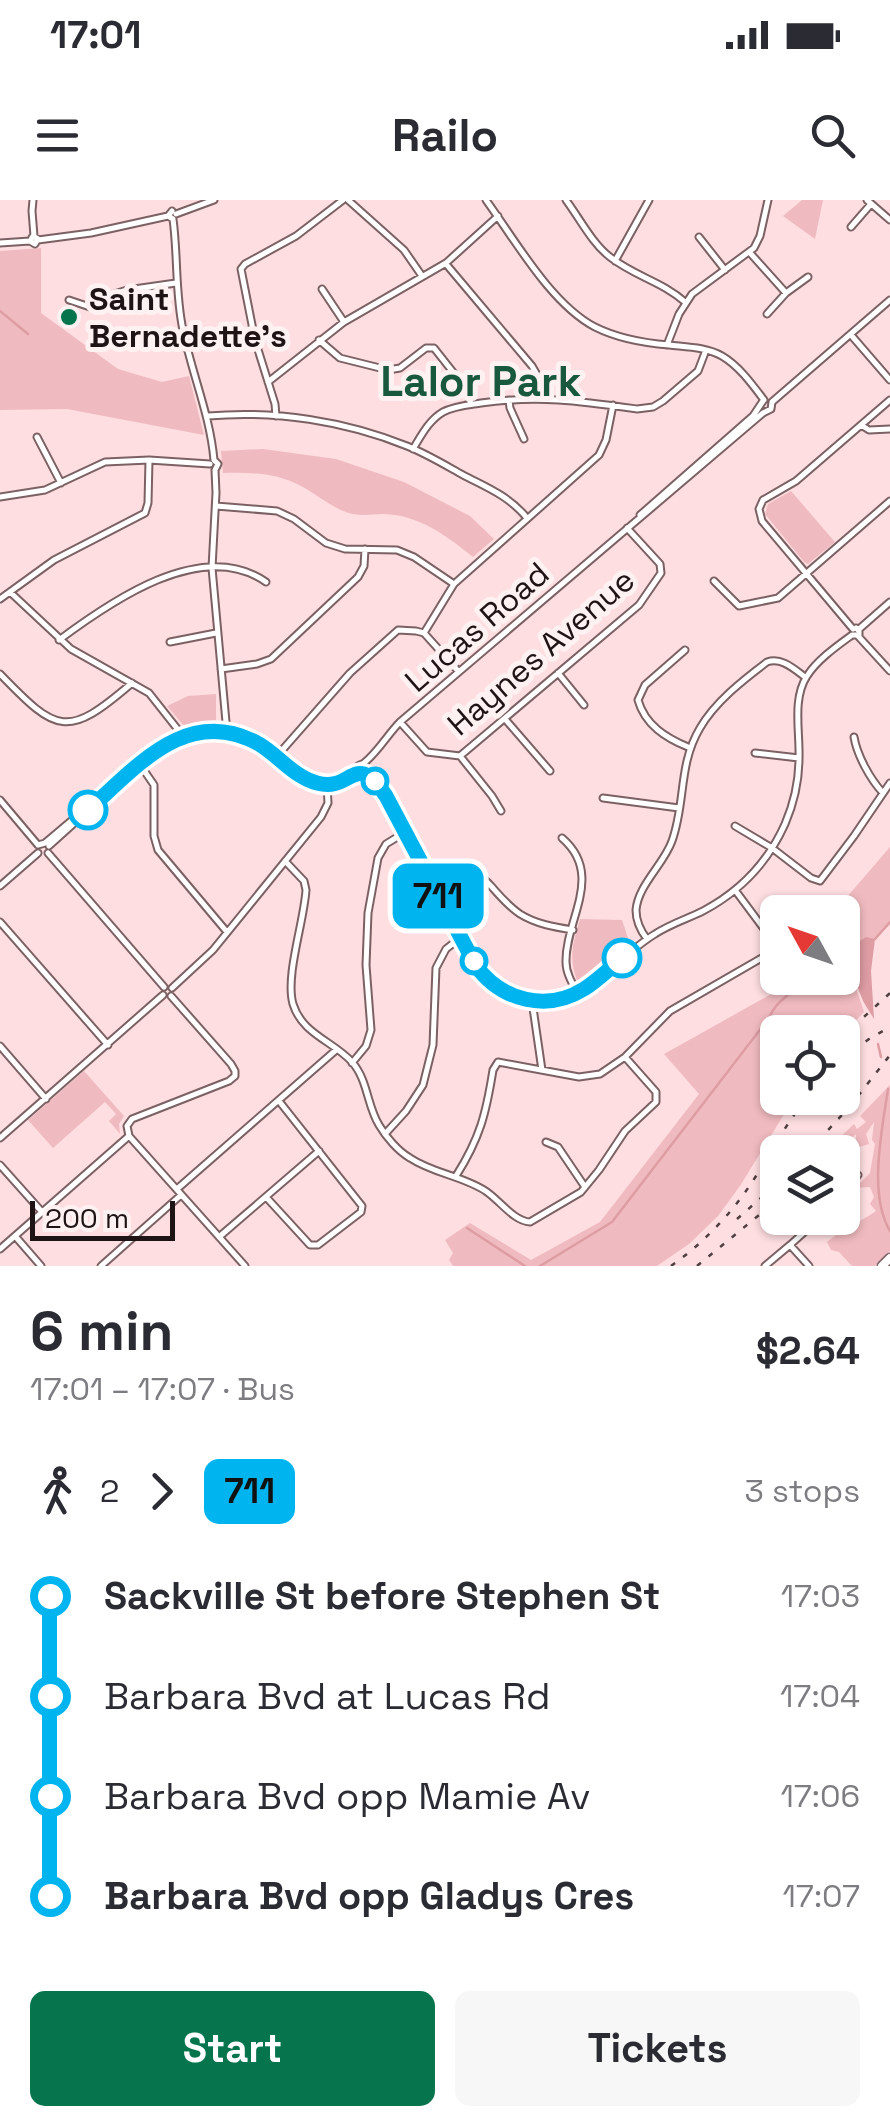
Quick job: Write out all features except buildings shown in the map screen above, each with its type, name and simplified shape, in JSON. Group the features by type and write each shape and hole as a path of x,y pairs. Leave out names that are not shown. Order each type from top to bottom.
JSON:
{"main road":[{"path":"882,1266 890,1258"}],"street":[{"path":"34,200 34,239"},
{"path":"0,244 91,233 173,216 214,200"},
{"path":"276,416 276,404 252,326 241,269 245,264 296,236 346,200 404,250 422,276"},
{"path":"486,200 556,295 583,320 620,338 706,350 730,361 764,405 890,300"},
{"path":"566,200 597,244 615,261 686,302"},
{"path":"615,261 649,200"},
{"path":"667,345 686,302 704,284 750,253 760,236 768,200"},
{"path":"851,227 869,202 890,220"},
{"path":"173,216 183,330 208,416 216,506 212,568 227,733"},
{"path":"268,382 344,322 446,263 498,216"},
{"path":"699,237 725,270"},
{"path":"750,253 786,293"},
{"path":"446,263 532,366 540,380 541,398"},
{"path":"767,314 786,293 808,278"},
{"path":"70,300 94,308 106,296 176,283"},
{"path":"322,289 344,322"},
{"path":"850,335 890,380"},
{"path":"320,340 338,357 388,370 400,368 424,349 437,350 464,386 472,404"},
{"path":"413,448 439,414 472,404 541,398 642,409 658,404 698,371 706,350"},
{"path":"509,400 524,439"},
{"path":"890,400 794,484 763,500 759,509 762,521 890,671"},
{"path":"424,634 454,584 599,455 613,405"},
{"name":"Lucas Road","path":"327,785 361,770 400,722 764,405"},
{"path":"208,416 276,416 356,429 413,448 508,498 527,518"},
{"path":"861,425 869,430 890,429"},
{"path":"37,437 61,483"},
{"path":"0,497 44,490 104,462 149,460 213,465"},
{"path":"0,598 54,560 146,513 149,460"},
{"path":"714,581 739,606 778,598 890,501"},
{"path":"216,506 278,511 294,518 326,543 345,549 400,551 454,584"},
{"name":"Haynes Avenue","path":"400,722 427,752 460,756 639,605 660,576 660,564 627,528"},
{"path":"221,669 264,663 277,654 358,578 364,566 365,549"},
{"path":"59,640 104,606 173,575 212,568 240,569 266,582"},
{"path":"10,592 59,640 149,692 183,736"},
{"path":"361,770 378,783 386,796 478,969 510,994 532,1001 554,1000 577,992 646,939 713,906 758,868 792,807 800,758 798,701 806,677 890,602"},
{"path":"277,756 350,673 398,630 424,634 459,672"},
{"path":"170,642 217,633"},
{"path":"686,650 645,685 638,700 657,730 689,748"},
{"path":"646,939 637,922 636,908 672,843 689,748 710,713 767,662 783,662 806,677"},
{"path":"558,673 584,705"},
{"path":"0,674 49,720 65,722 86,719 132,683"},
{"path":"505,719 550,771"},
{"path":"0,886 38,853 43,856 45,847 157,748 183,736 227,733 256,742 302,776 327,785 327,808 206,958 0,1138"},
{"path":"854,737 883,792"},
{"path":"755,753 800,758"},
{"path":"460,756 501,811"},
{"path":"140,763 154,785 154,836 158,850 226,932"},
{"path":"736,826 811,878 822,880 890,783"},
{"path":"603,798 679,808"},
{"path":"0,800 45,847 235,1070 229,1081 132,1119 127,1126 129,1136 245,1266"},
{"path":"352,1063 366,1046 371,1030 368,913 378,858 386,844 404,833"},
{"path":"562,838 572,848 581,874 582,889 566,966 577,992"},
{"path":"284,862 304,880 306,890 290,988 299,1018 352,1063 362,1077 376,1120 411,1158 489,1193 522,1221 530,1222 574,1197 625,1131 657,1099 656,1092 625,1057"},
{"path":"424,871 468,870 482,876 521,915 538,924 573,930"},
{"path":"456,1176 482,1126 498,1062 591,1076 600,1074 625,1057 670,1011 772,952 773,941 735,890"},
{"path":"0,922 108,1045"},
{"path":"385,1134 423,1085 433,1045 436,968 446,949 460,938"},
{"path":"532,1001 542,1070"},
{"path":"0,1046 46,1099"},
{"path":"101,1266 336,1050"},
{"path":"266,1196 310,1245 318,1245 360,1212 360,1202 279,1101"},
{"path":"0,1250 129,1136"},
{"path":"546,1142 558,1147 585,1186"},
{"path":"219,1237 320,1150"},
{"path":"0,1165 42,1212"},
{"path":"765,1266 800,1235"},
{"path":"15,1236 41,1266"},
{"path":"790,1244 808,1266"}],"shaded area":[{"path":"802,200 823,200 815,239 783,216"},
{"path":"41,248 41,313 118,369 162,382 189,376 204,435 67,409 0,410 0,251"},
{"path":"263,449 336,459 404,482 470,516 494,539 473,557 443,534 409,518 351,514 281,478 223,473 221,451"},
{"path":"791,491 835,542 808,564 765,514 768,504"},
{"path":"216,694 216,724 184,726 167,706 188,696"},
{"path":"890,847 890,922 860,950 860,895 849,895"},
{"path":"580,919 622,920 629,941 579,986 572,952"},
{"path":"866,937 875,939 871,971 874,1019 860,993 860,941"},
{"path":"770,995 858,995 864,1012 860,1016 760,1015 760,1115 784,1115 771,1135 760,1135 760,1153 718,1216 689,1244 657,1266 453,1266 449,1260 453,1253 445,1240 470,1223 531,1260 600,1222 699,1094 664,1054"},
{"path":"84,1071 124,1116 119,1124 120,1134 109,1121 116,1114 105,1102 53,1148 28,1120"},
{"path":"890,1085 890,1251 875,1266 852,1266 839,1252 831,1250 827,1242 836,1235 860,1235 860,1221 876,1211 870,1204 874,1197 870,1187 860,1188 870,1173 874,1122 866,1134 869,1144 860,1147 860,1135 842,1135 854,1124 857,1129 866,1122 860,1116"}],"waterway":[{"path":"0,311 28,334"},
{"path":"875,939 890,922"},
{"path":"540,1266 612,1222 789,995"},
{"path":"878,1044 881,1057"},
{"path":"888,1089 878,1181 883,1216 890,1231"},
{"path":"467,1228 525,1266"}],"railway":[{"path":"860,1020 890,993"},
{"path":"860,1046 890,1027"},
{"path":"824,1135 890,1055"},
{"path":"671,1266 707,1236 738,1201 795,1115"},
{"path":"737,1219 760,1199"},
{"path":"697,1266 759,1215"}],"bus line":[{"name":"711","path":"88,810 157,748 204,732 235,735 264,747 318,784 336,784 357,772 378,783 476,966 505,992 532,1001 565,998 583,990 622,958"}],"place":[{"name":"Saint Bernadette's","path":"69,317"}],"district":[{"name":"Lalor Park","path":"481,381"}]}
